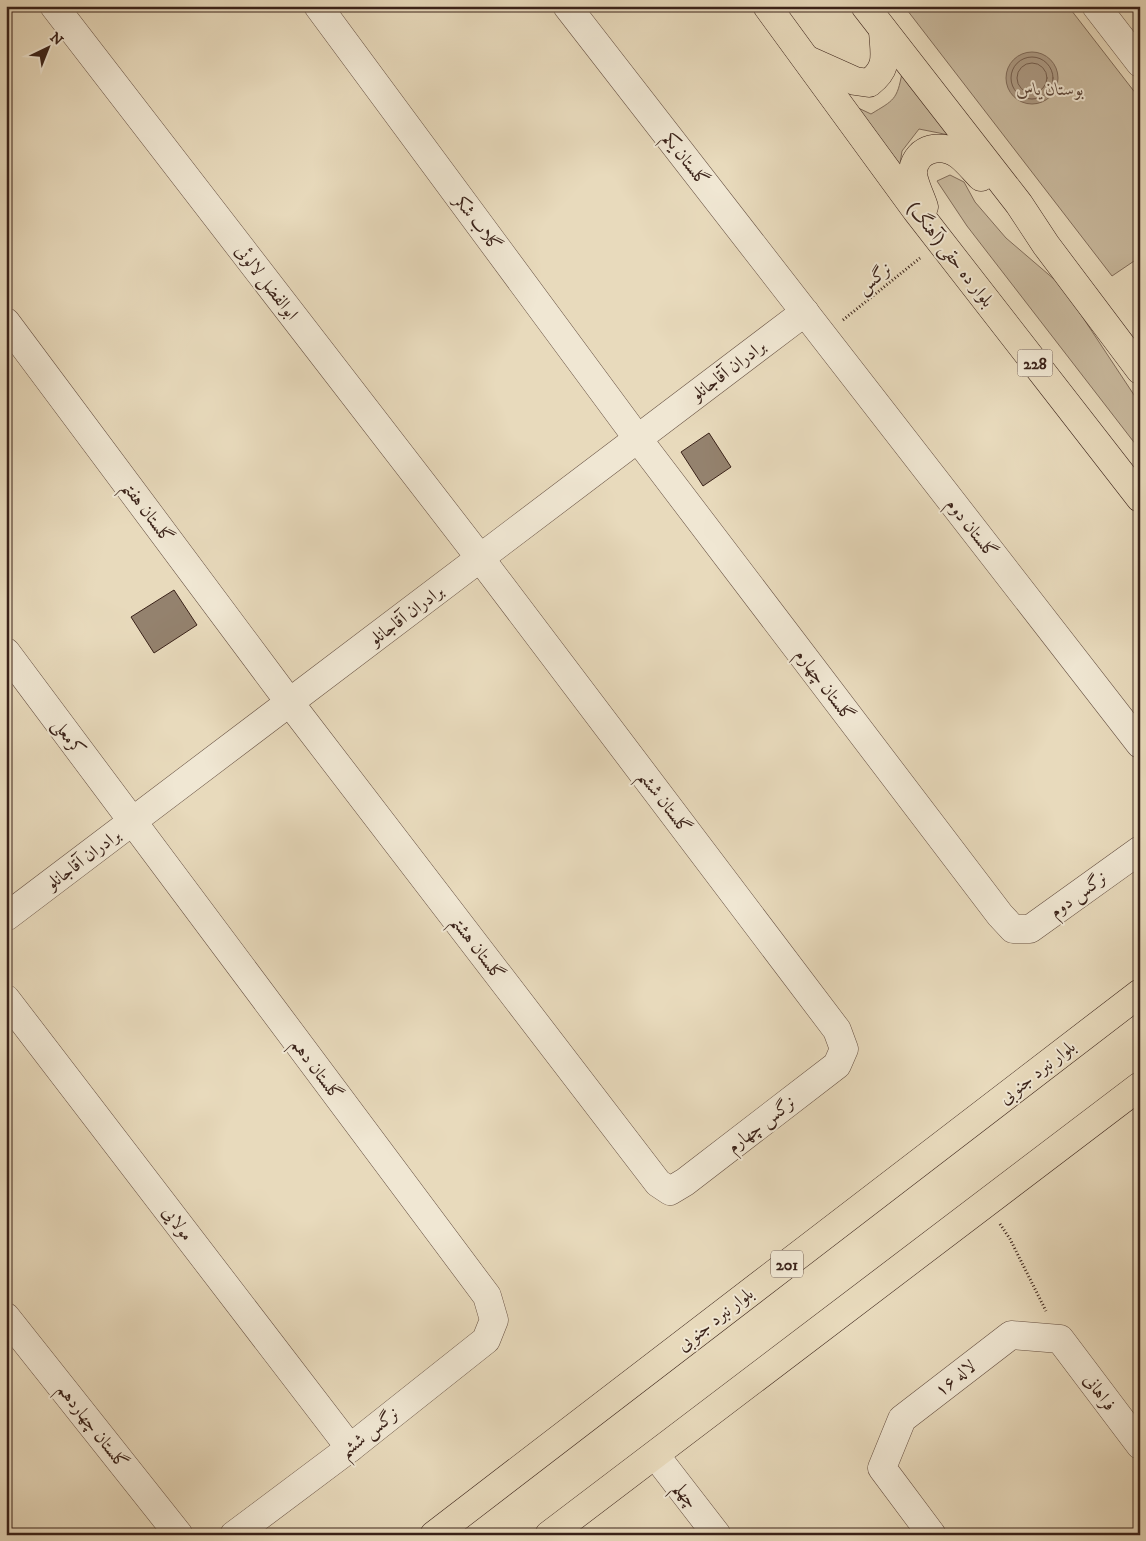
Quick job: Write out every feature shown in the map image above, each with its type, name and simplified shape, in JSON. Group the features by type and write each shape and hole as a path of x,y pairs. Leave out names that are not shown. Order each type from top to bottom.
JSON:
{"main road":[{"name":"بلوار ده حقی (آهنگ)","path":"766,6 936,235 1140,498"},
{"path":"865,6 1019,204 1046,245 1140,370"},
{"path":"806,59 855,82 869,83 880,75 885,66 884,30"},
{"path":"936,235 913,171 918,158 928,149 943,148 958,154 1046,245"},
{"name":"بلوار نبرد جنوبی","path":"434,1535 1140,993"},
{"path":"549,1535 656,1456 1140,1086"}],"street":[{"name":"ابوالفضل لالوئی","path":"54,6 480,558"},
{"name":"گلاب شکر","path":"318,6 638,439"},
{"name":"گلستان یکم","path":"567,6 805,312"},
{"path":"1096,6 1140,63"},
{"name":"برادران آقاجانلو","path":"6,917 805,312"},
{"name":"گلستان دوم","path":"805,312 1140,744"},
{"name":"گلستان هفتم","path":"6,322 290,703"},
{"name":"گلستان چهارم","path":"638,439 1000,916 1013,929"},
{"name":"گلستان ششم","path":"480,558 837,1030 844,1050"},
{"name":"کرمعلی","path":"6,652 133,821"},
{"name":"گلستان هشتم","path":"290,703 658,1183 670,1191"},
{"name":"گلستان دهم","path":"133,821 487,1296 494,1320"},
{"name":"نرگس دوم","path":"1013,929 1030,929 1140,850"},
{"name":"مولایی","path":"6,999 350,1448"},
{"name":"نرگس چهارم","path":"670,1191 686,1182 837,1064 844,1050"},
{"name":"گلستان چهاردهم","path":"6,1317 179,1535"},
{"name":"نرگس ششم","path":"234,1535 350,1448 486,1340 494,1320"},
{"name":"لاله ۱۶","path":"932,1535 882,1468 902,1419 1011,1335 1060,1339"},
{"name":"فراهانی","path":"1060,1339 1140,1445"},
{"name":"چهلم","path":"656,1456 717,1535"}],"path":[{"name":"نرگس","path":"824,337 936,235"},
{"path":"986,1202 1010,1239 1060,1339"}],"green space":[{"name":"بوستان یاس","path":"904,6 1068,6 1140,99 1140,257 1112,276"},
{"path":"902,73 949,135 919,129 902,151 900,164 854,106 871,114 890,102 896,94"},
{"path":"950,175 964,182 975,202 1006,238 1062,286 1140,404 1140,450 967,226 937,181"}],"water":[{"path":"1032,52 1046,56 1054,64 1058,78 1054,92 1046,100 1032,104 1018,100 1010,92 1006,78 1010,64 1018,56"}],"building":[{"path":"709,433 731,467 703,486 681,452"},
{"path":"174,590 197,625 154,653 131,617"}]}
